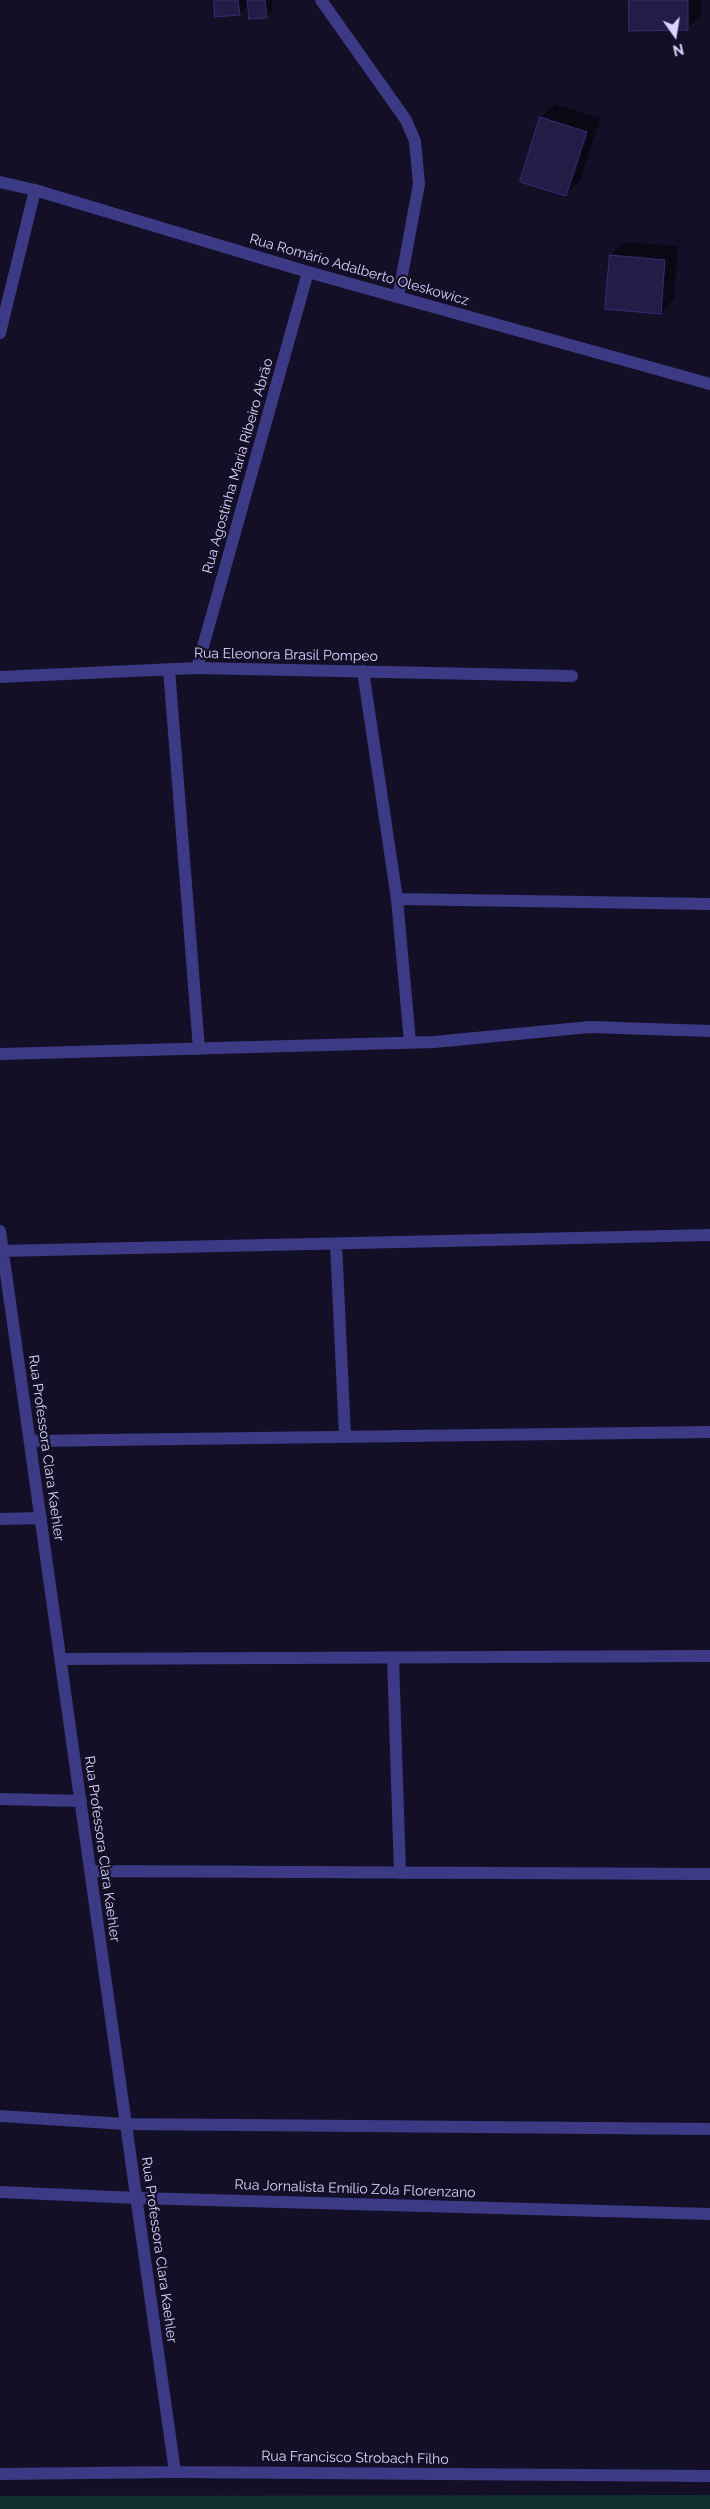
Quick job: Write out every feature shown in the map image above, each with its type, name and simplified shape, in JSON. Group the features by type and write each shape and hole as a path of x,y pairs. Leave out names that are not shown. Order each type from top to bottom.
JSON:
{"street":[{"path":"321,0 406,120 416,141 419,184 398,297"},
{"name":"Rua Romário Adalberto Oleskowicz","path":"0,182 35,190 308,272 710,384"},
{"path":"0,333 35,190"},
{"name":"Rua Agostinha Maria Ribeiro Abrão","path":"197,668 308,272"},
{"name":"Rua Eleonora Brasil Pompeo","path":"0,677 197,668 572,676"},
{"path":"169,669 199,1049"},
{"path":"363,671 397,899 410,1042"},
{"path":"397,899 710,904"},
{"path":"0,1054 434,1042 590,1027 710,1031"},
{"name":"Rua Professora Clara Kaehler","path":"0,1231 175,2472"},
{"path":"2,1251 710,1235"},
{"path":"336,1244 345,1437"},
{"path":"30,1441 710,1432"},
{"path":"0,1519 41,1518"},
{"path":"61,1659 710,1656"},
{"path":"393,1658 400,1873"},
{"path":"0,1800 81,1801"},
{"path":"90,1871 710,1874"},
{"path":"0,2116 125,2124 710,2129"},
{"name":"Rua Jornalista Emílio Zola Florenzano","path":"0,2192 137,2198 710,2214"},
{"name":"Rua Francisco Strobach Filho","path":"0,2474 175,2472 710,2476"}],"green space":[{"path":"710,2495 710,2509 0,2509 0,2496"}],"building":[{"path":"214,0 238,0 240,15 215,17"},
{"path":"248,0 265,0 267,18 249,19"},
{"path":"629,0 688,0 688,30 629,31"},
{"path":"540,117 587,132 566,196 520,182"},
{"path":"610,255 665,260 661,314 605,309"}]}
